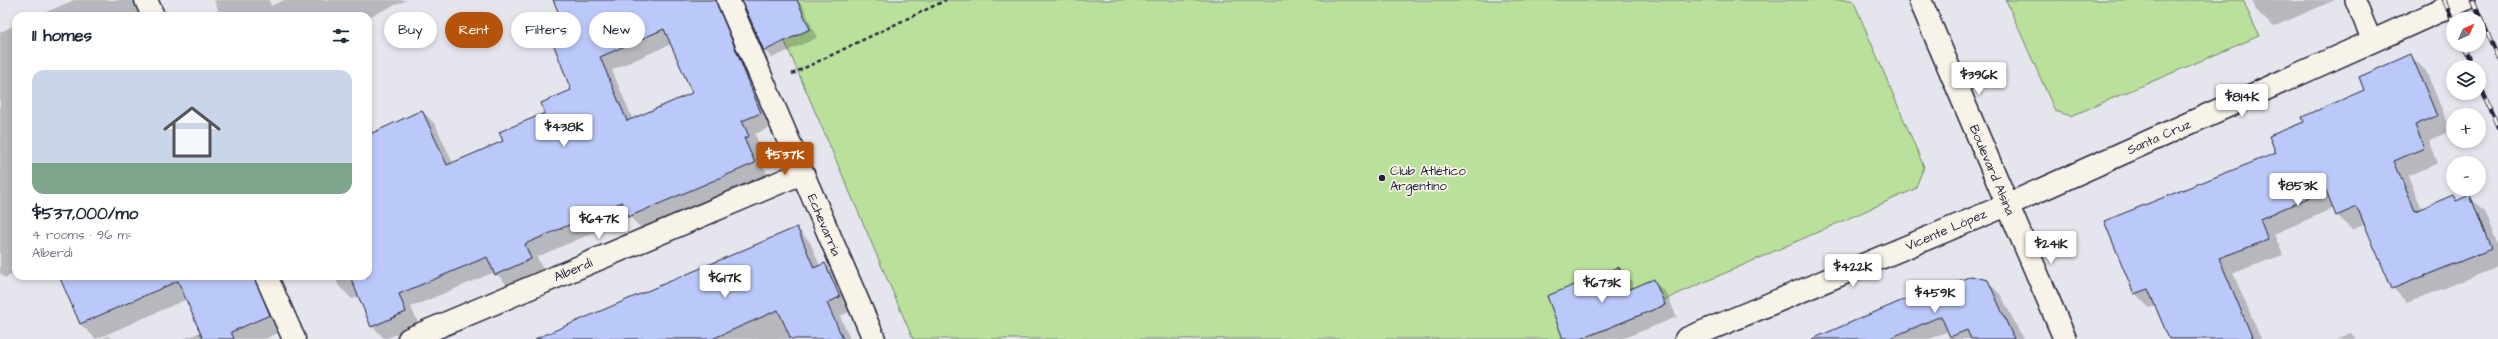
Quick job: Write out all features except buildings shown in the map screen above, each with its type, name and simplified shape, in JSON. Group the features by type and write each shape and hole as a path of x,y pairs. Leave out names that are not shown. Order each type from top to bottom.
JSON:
{"street":[{"path":"146,0 151,12"},
{"name":"Echevarría","path":"728,0 874,339"},
{"name":"Boulevard Alsina","path":"1920,0 2065,339"},
{"name":"Santa Cruz","path":"2007,205 2464,0"},
{"name":"Alberdi","path":"409,339 802,172"},
{"name":"Vicente López","path":"1686,339 2007,205"},
{"path":"268,280 294,339"}],"lane":[{"path":"2355,0 2372,41"}],"path":[{"path":"798,71 946,0"}],"green space":[{"name":"Club Atlético Argentino","path":"767,0 1853,0 1924,167 1915,189 1664,300 1665,305 1581,339 913,339"},
{"path":"2006,0 2243,0 2259,36 2071,116 2055,111"}],"railway":[{"path":"2444,0 2449,12"},
{"path":"2473,0 2498,58"},
{"path":"2466,52 2469,60"},
{"path":"2486,99 2498,127"}],"place":[{"name":"Club Atlético Argentino","path":"1382,178"}]}
